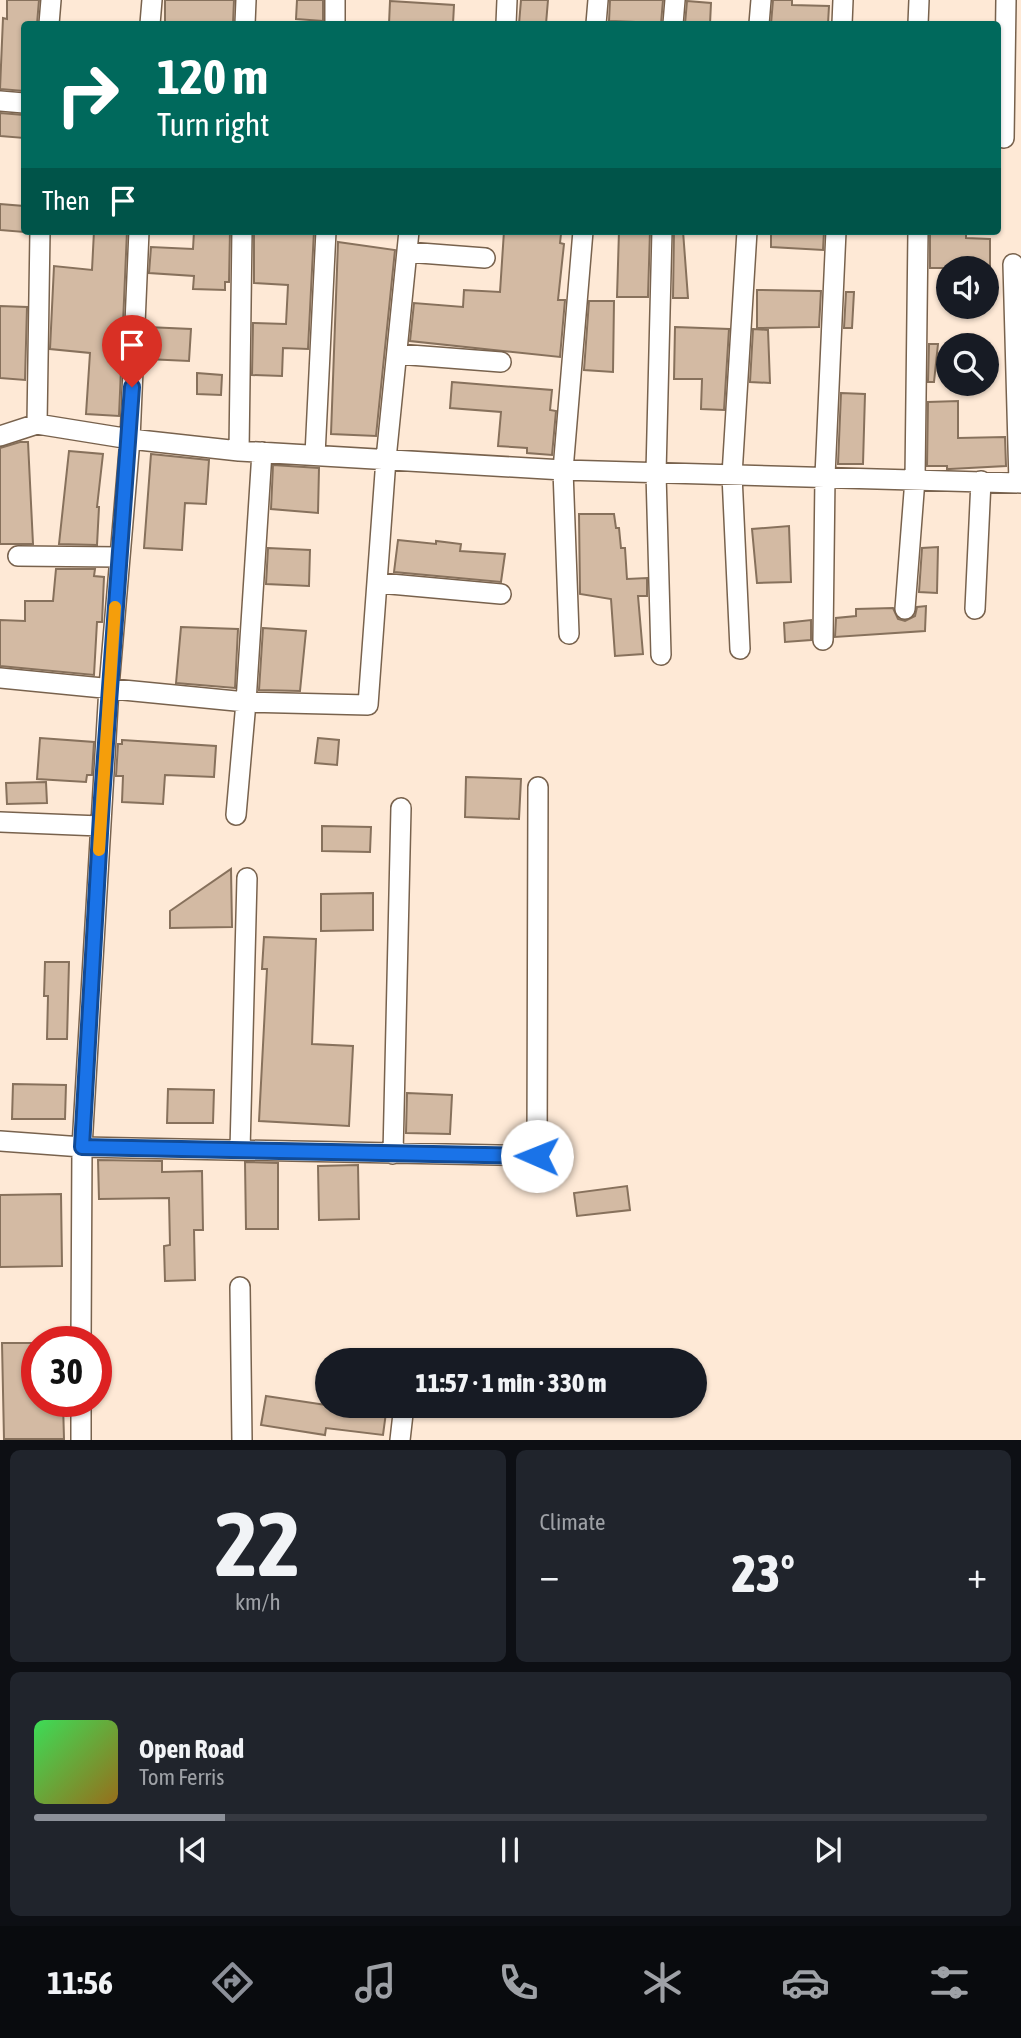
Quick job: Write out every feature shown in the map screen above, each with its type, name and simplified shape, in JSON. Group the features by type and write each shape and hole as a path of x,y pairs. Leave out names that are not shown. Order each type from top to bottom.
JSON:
{"street":[{"path":"49,21 51,0"},
{"path":"150,21 152,0"},
{"path":"245,21 246,0"},
{"path":"335,0 335,21"},
{"path":"506,21 507,0"},
{"path":"596,21 598,0"},
{"path":"673,21 675,0"},
{"path":"759,21 761,0"},
{"path":"842,21 843,0"},
{"path":"918,21 919,0"},
{"path":"1006,0 1008,137"},
{"path":"0,101 21,103"},
{"path":"37,424 40,235"},
{"path":"81,1326 82,1147 109,687 130,439 139,235"},
{"path":"239,450 242,235"},
{"path":"315,455 326,235"},
{"path":"0,678 246,702 368,705 386,459 409,235"},
{"path":"569,634 563,470 583,235"},
{"path":"661,655 656,472 662,235"},
{"path":"740,649 732,475 747,235"},
{"path":"823,640 825,476 836,235"},
{"path":"905,609 915,479 918,235"},
{"path":"407,253 485,258"},
{"path":"0,436 37,424 130,439 262,452 563,470 1020,483 1013,264"},
{"path":"397,354 501,362"},
{"path":"236,815 262,452"},
{"path":"975,609 981,481"},
{"path":"18,556 119,557"},
{"path":"379,583 501,594"},
{"path":"0,1140 82,1147 541,1156 538,787"},
{"path":"393,1154 401,808"},
{"path":"0,822 100,826"},
{"path":"240,1150 247,878"},
{"path":"240,1287 242,1440"},
{"path":"81,1417 81,1440"},
{"path":"400,1440 403,1418"}],"building":[{"path":"7,0 39,0 37,21 21,21 21,91 0,89 3,18 7,19"},
{"path":"165,0 234,0 233,21 165,21"},
{"path":"297,0 323,0 323,21 296,19"},
{"path":"521,0 548,0 546,21 519,21"},
{"path":"610,0 663,0 661,21 609,21"},
{"path":"773,0 792,0 792,5 829,6 828,21 771,21"},
{"path":"390,1 454,5 453,21 389,21"},
{"path":"687,1 711,3 710,21 685,21"},
{"path":"0,113 21,115 21,138 0,136"},
{"path":"0,204 21,206 21,232 0,230"},
{"path":"94,235 127,235 119,416 86,414 90,353 50,349 54,266 92,270"},
{"path":"194,235 230,235 229,282 225,282 225,290 193,289 194,276 149,273 151,247 193,249"},
{"path":"254,235 314,235 308,349 283,348 282,376 252,375 253,323 286,324 288,285 254,283"},
{"path":"504,235 561,235 560,243 564,244 558,300 565,300 560,357 410,341 414,303 463,307 464,290 500,292"},
{"path":"619,235 650,235 648,297 617,297"},
{"path":"674,235 683,235 688,298 673,298"},
{"path":"771,235 824,235 823,250 771,247"},
{"path":"930,235 966,235 966,238 990,239 990,256 936,256 936,268 930,268"},
{"path":"338,242 395,250 376,436 331,434"},
{"path":"757,290 821,291 819,327 757,328"},
{"path":"846,292 854,292 852,328 844,328"},
{"path":"589,301 614,301 613,372 584,370"},
{"path":"0,306 27,307 25,380 0,378"},
{"path":"147,327 191,329 189,361 146,359"},
{"path":"675,327 729,329 724,410 701,409 702,379 674,379"},
{"path":"753,329 768,330 770,383 750,382"},
{"path":"929,344 936,344 934,382 928,382"},
{"path":"197,373 222,375 221,395 197,394"},
{"path":"452,382 552,390 550,410 556,411 552,455 527,453 527,448 498,446 501,412 450,408"},
{"path":"841,393 865,394 863,464 838,464"},
{"path":"958,401 958,438 1005,437 1006,466 947,469 947,466 927,466 928,402"},
{"path":"28,442 33,544 0,544 0,448"},
{"path":"69,451 103,454 97,507 97,545 59,544"},
{"path":"151,454 209,460 206,504 185,503 182,550 144,548"},
{"path":"273,465 319,468 318,513 271,509"},
{"path":"579,514 614,514 621,548 625,548 627,579 647,578 647,596 638,596 643,654 615,656 611,599 580,594"},
{"path":"789,526 791,582 757,583 752,529"},
{"path":"398,540 461,544 460,551 505,554 501,582 394,572"},
{"path":"938,547 937,593 919,592 922,548"},
{"path":"268,548 310,550 309,586 266,584"},
{"path":"56,569 95,569 94,576 104,577 102,622 97,622 94,675 0,666 0,620 25,621 25,601 53,601"},
{"path":"926,606 925,631 835,637 836,618 856,616 856,609 893,608 898,619 905,621 915,616 917,607"},
{"path":"811,620 811,640 785,642 784,623"},
{"path":"181,627 238,629 235,688 176,683"},
{"path":"263,628 306,631 300,691 259,690"},
{"path":"40,738 94,742 92,775 87,775 86,782 37,779"},
{"path":"318,738 339,740 337,765 315,763"},
{"path":"122,740 216,746 214,777 165,775 163,804 122,802 123,776 116,776 118,744 122,744"},
{"path":"466,777 521,779 519,819 465,817"},
{"path":"46,782 47,803 7,804 6,783"},
{"path":"322,826 371,827 370,852 322,851"},
{"path":"231,869 232,927 170,928 170,911"},
{"path":"373,893 373,930 321,931 321,894"},
{"path":"264,937 316,939 312,1044 353,1046 349,1126 259,1121 267,969 262,969"},
{"path":"45,962 69,962 67,1039 47,1039 48,996 44,996"},
{"path":"13,1084 66,1085 65,1119 12,1119"},
{"path":"168,1089 214,1090 213,1123 167,1123"},
{"path":"407,1093 452,1095 450,1134 406,1133"},
{"path":"98,1160 162,1161 162,1172 202,1171 203,1230 194,1230 195,1280 165,1281 164,1246 170,1245 169,1198 99,1199"},
{"path":"245,1162 278,1163 278,1229 246,1229"},
{"path":"358,1165 359,1219 319,1220 318,1166"},
{"path":"627,1186 630,1210 577,1216 574,1193"},
{"path":"61,1194 62,1266 0,1267 0,1195"},
{"path":"2,1343 21,1343 21,1417 63,1417 64,1439 4,1439"},
{"path":"266,1396 315,1403 315,1418 385,1418 383,1435 326,1428 325,1435 261,1425"}],"slow traffic":[{"path":"99,850 115,607"}],"route":[{"path":"132,387 109,687 82,1147 537,1156"}]}
